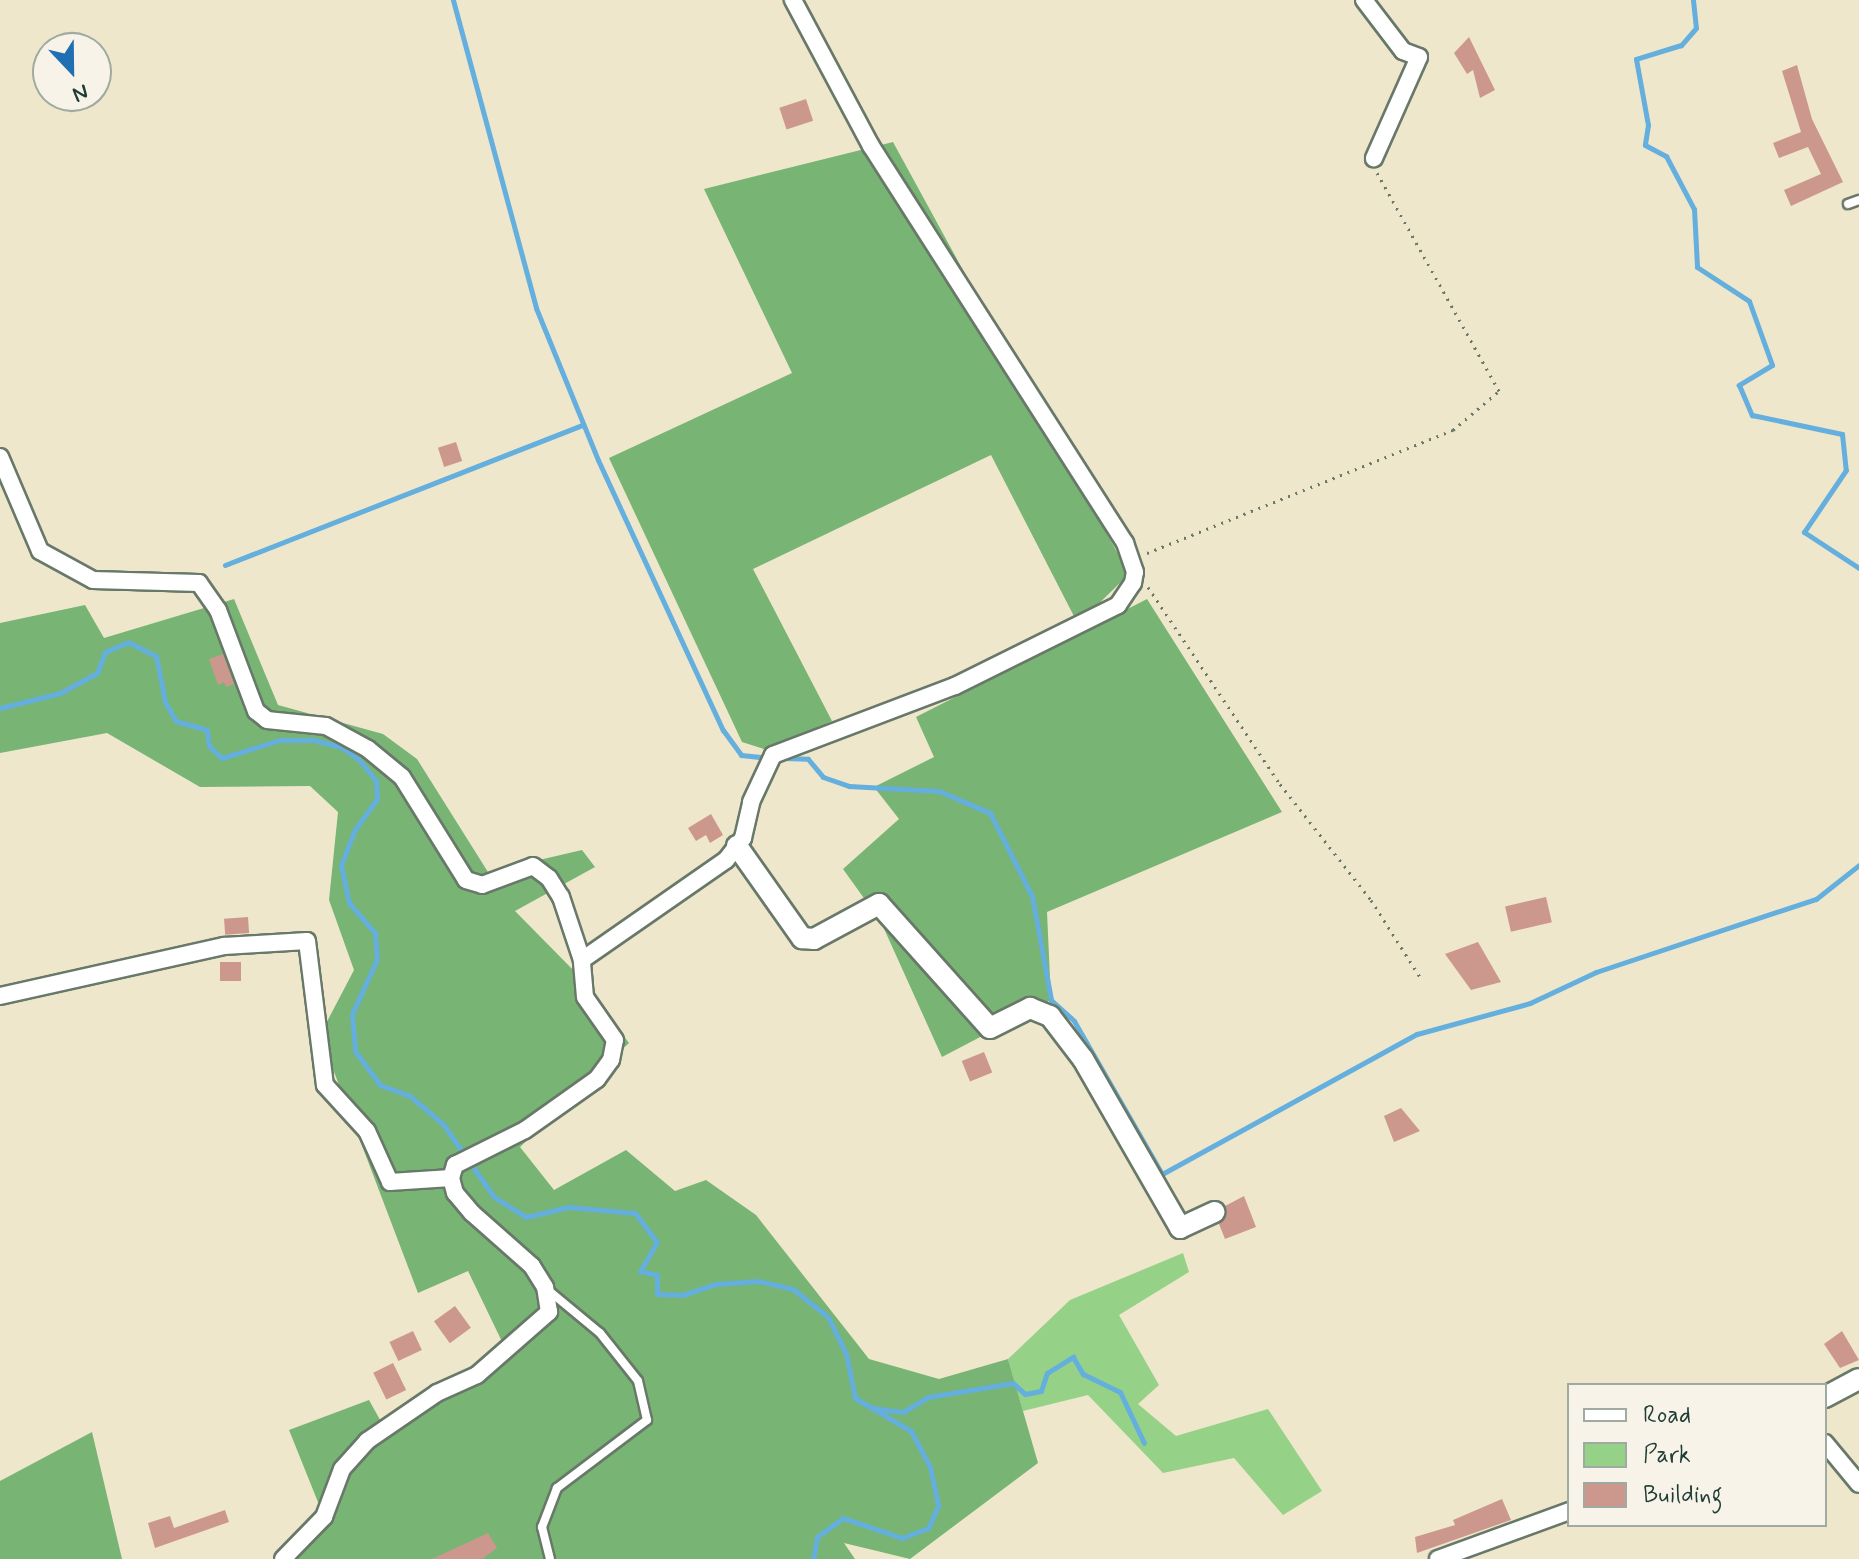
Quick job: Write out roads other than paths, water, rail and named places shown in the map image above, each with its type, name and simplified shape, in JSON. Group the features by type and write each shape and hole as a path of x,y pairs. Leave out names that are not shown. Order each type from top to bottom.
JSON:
{"street":[{"path":"582,960 726,860 737,846 773,755 955,686 1118,605 1134,565 1085,477 871,146 793,0"},
{"path":"1364,0 1403,51 1419,57 1374,158"},
{"path":"0,457 40,551 93,580 199,583 218,610 256,711 267,720 326,726 368,749 402,777 466,880 482,885 533,866 549,878 561,897 582,960 585,997 615,1040 611,1060 597,1079 525,1130 455,1165 451,1178 455,1193 472,1213 532,1266 545,1287 549,1312 508,1352 367,1441 342,1469 324,1517 283,1559"},
{"path":"737,846 802,938 814,939 879,904 990,1028 1030,1008 1050,1016 1083,1059 1180,1228 1214,1212"},
{"path":"0,996 224,946 307,941 325,1085 367,1131 390,1182 451,1178"},
{"path":"1827,1396 1859,1379"},
{"path":"1827,1445 1859,1484"},
{"path":"1438,1559 1567,1512"}],"lane":[{"path":"1848,204 1859,200"},
{"path":"545,1287 600,1333 638,1381 647,1420 557,1488 542,1527 550,1559"}],"waterway":[{"path":"453,0 536,308 598,460 723,730 741,755 769,758"},
{"path":"1693,0 1696,28 1681,45 1636,59 1648,125 1645,145 1666,156 1694,209 1697,267 1749,301 1772,365 1739,385 1752,415 1842,434 1846,470 1804,532 1859,568"},
{"path":"225,565 583,425"},
{"path":"0,708 60,693 97,673 105,652 128,642 156,656 165,702 176,721 207,730 209,746 222,758 280,740 314,740 343,748 360,761 376,781 377,799 355,829 341,865 349,903 375,933 377,959 352,1014 355,1051 380,1085 410,1096 443,1124 494,1197 526,1217 569,1207 635,1213 657,1242 640,1271 657,1275 657,1294 682,1295 716,1284 758,1281 793,1289 828,1317 846,1354 855,1398 911,1431 930,1467 938,1506 928,1528 902,1538 843,1518 817,1537 813,1559"},
{"path":"783,758 808,759 823,777 849,786 939,791 990,813 1032,896 1051,1000 1074,1021 1162,1174 1417,1034 1530,1003 1596,972 1816,899 1859,865"},
{"path":"874,1408 903,1412 928,1397 1013,1383 1025,1394 1041,1391 1047,1373 1073,1357 1083,1374 1120,1392 1144,1443"}]}
